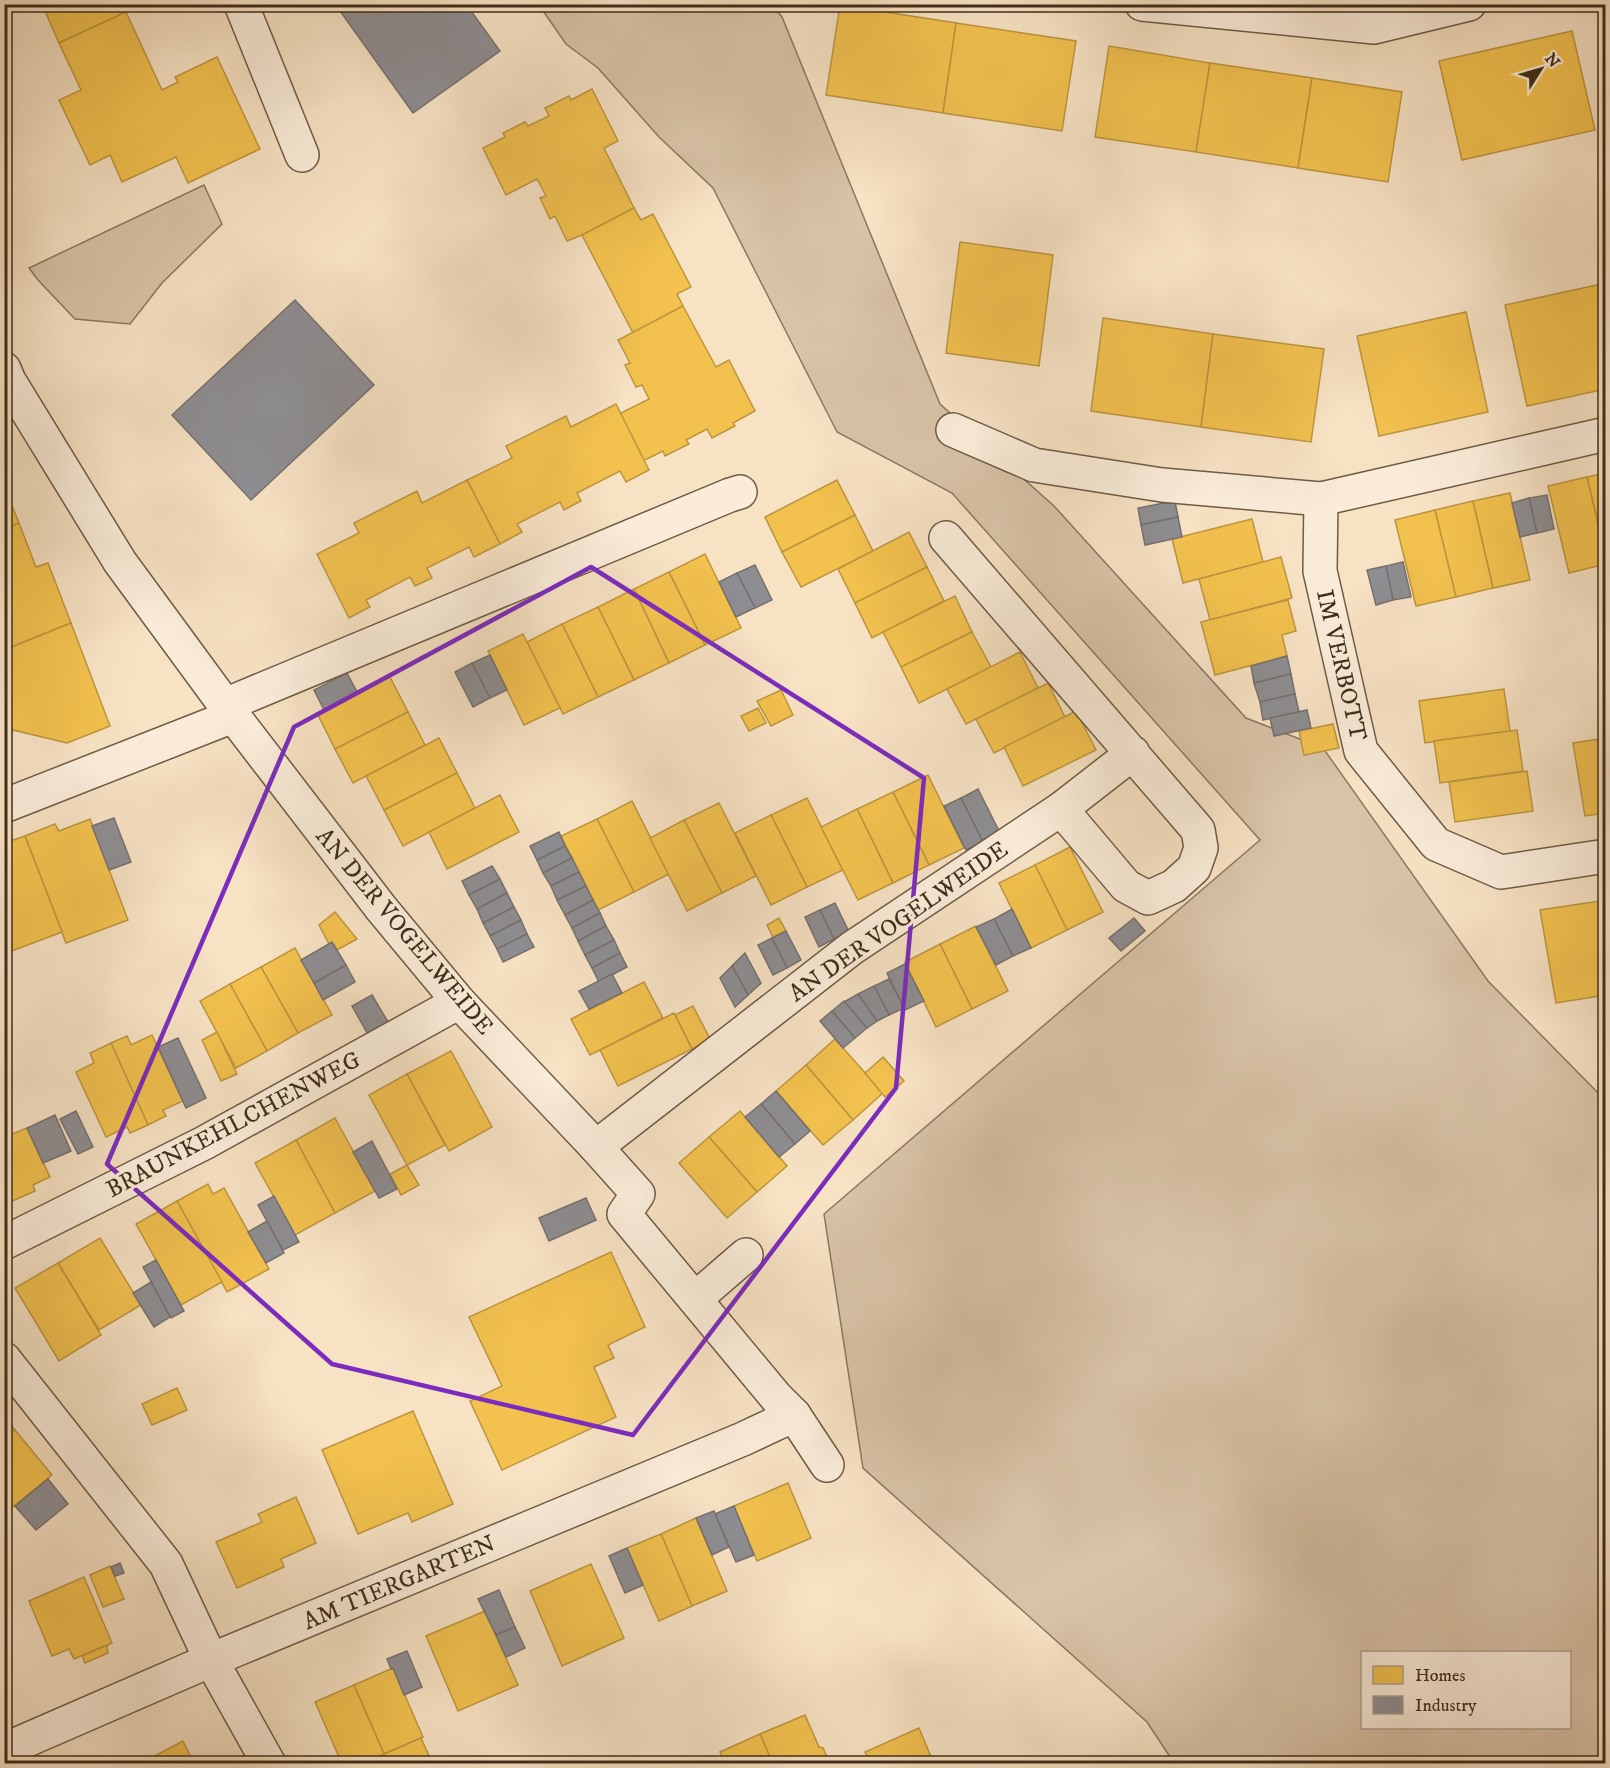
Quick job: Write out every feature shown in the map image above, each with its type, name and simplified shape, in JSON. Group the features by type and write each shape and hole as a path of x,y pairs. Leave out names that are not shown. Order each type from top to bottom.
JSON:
{"street":[{"path":"241,4 302,155"},
{"path":"1142,4 1374,27 1469,4"},
{"name":"AN DER VOGELWEIDE","path":"6,377 120,562 229,711 381,908 459,1002 638,1194 624,1214 785,1406"},
{"path":"953,430 1034,465 1162,485 1321,499 1605,434"},
{"path":"4,806 740,492"},
{"name":"IM VERBOTT","path":"1321,499 1320,571 1361,751 1436,844 1501,872 1605,856"},
{"path":"945,538 1198,830 1201,848 1194,868 1174,886 1148,898 1126,886 1061,809"},
{"name":"AN DER VOGELWEIDE","path":"596,1147 852,948 1061,809 1133,753"},
{"name":"BRAUNKEHLCHENWEG","path":"4,1243 204,1143 459,1002"},
{"path":"695,1299 746,1255"},
{"path":"4,1359 166,1564 211,1660 269,1764"},
{"path":"785,1406 827,1465"},
{"name":"AM TIERGARTEN","path":"4,1750 211,1660 743,1439 785,1406"}],"highlighted area":[{"path":"591,567 924,778 896,1088 633,1435 332,1364 107,1164 294,727"}],"shaded area":[{"path":"539,5 772,5 782,17 940,404 1054,506 1246,718 1323,748 1488,981 1605,1100 1605,1763 1174,1763 1147,1722 863,1468 824,1214 1260,840 952,493 837,432 713,188 659,137 598,68 566,44"},
{"path":"204,185 222,224 162,283 130,324 75,319 29,268"}],"building: Homes":[{"path":"42,4 123,4 126,12 59,43"},
{"path":"840,5 956,23 943,113 826,95"},
{"path":"126,12 162,90 178,82 175,77 217,57 260,149 188,183 176,157 122,182 110,155 90,165 59,100 81,90 59,43"},
{"path":"956,23 1076,41 1062,131 943,113"},
{"path":"1572,31 1595,130 1462,160 1439,61"},
{"path":"1109,46 1210,63 1196,152 1095,137"},
{"path":"1210,63 1312,78 1298,168 1196,152"},
{"path":"1312,78 1402,92 1388,182 1298,168"},
{"path":"592,89 618,141 604,148 634,208 567,241 555,216 550,219 540,198 546,196 537,179 506,195 483,148 505,137 503,133 525,122 528,126 549,116 545,108 569,96 571,100"},
{"path":"634,208 641,220 653,214 691,287 677,294 683,306 633,333 582,235"},
{"path":"960,242 1053,255 1039,366 946,353"},
{"path":"1606,283 1606,389 1527,406 1505,305"},
{"path":"683,306 716,367 729,360 755,411 733,423 735,426 712,438 707,429 686,440 689,444 665,456 663,451 643,461 619,414 649,399 642,385 636,387 625,365 630,363 618,340"},
{"path":"1466,312 1488,412 1379,436 1357,336"},
{"path":"1103,318 1213,334 1201,427 1091,411"},
{"path":"1213,334 1324,349 1311,442 1201,427"},
{"path":"616,404 649,470 626,482 620,471 577,493 581,501 564,510 560,502 517,524 522,532 500,544 467,480 512,458 506,446 566,416 571,427"},
{"path":"1606,473 1606,558 1587,477"},
{"path":"1587,477 1606,564 1569,573 1548,486"},
{"path":"467,480 500,544 474,557 469,547 427,568 432,578 415,586 410,577 366,600 370,607 349,618 317,554 359,533 354,523 417,491 422,503"},
{"path":"837,480 855,515 782,552 765,517"},
{"path":"4,486 19,523 4,529"},
{"path":"1510,493 1530,580 1493,588 1473,501"},
{"path":"1473,501 1493,588 1456,597 1435,510"},
{"path":"1435,510 1456,597 1416,606 1395,520"},
{"path":"855,515 873,551 801,587 782,552"},
{"path":"1252,519 1263,562 1183,583 1172,539"},
{"path":"19,523 36,567 48,563 71,623 4,650 4,529"},
{"path":"909,532 927,567 855,603 838,569"},
{"path":"705,554 741,628 705,645 669,572"},
{"path":"1281,557 1292,598 1210,620 1199,579"},
{"path":"927,567 944,601 872,638 855,603"},
{"path":"669,572 705,645 669,663 634,589"},
{"path":"634,589 669,663 634,680 598,607"},
{"path":"955,596 972,632 901,667 883,632"},
{"path":"1288,600 1296,631 1282,635 1287,656 1215,675 1201,622"},
{"path":"598,607 634,680 598,697 562,624"},
{"path":"71,623 110,726 67,743 13,730 4,708 4,650"},
{"path":"562,624 598,697 563,714 527,642"},
{"path":"972,632 991,667 919,703 901,667"},
{"path":"523,634 560,708 524,725 488,651"},
{"path":"1020,652 1038,688 966,724 947,689"},
{"path":"389,675 408,712 335,749 317,713"},
{"path":"1048,683 1065,717 994,753 976,719"},
{"path":"1504,689 1510,731 1425,743 1419,701"},
{"path":"781,690 793,715 771,726 757,701"},
{"path":"758,708 766,723 749,731 741,716"},
{"path":"1076,711 1096,750 1023,786 1004,747"},
{"path":"408,712 425,745 353,783 335,749"},
{"path":"1333,724 1339,748 1304,755 1299,731"},
{"path":"1517,730 1523,771 1440,783 1434,741"},
{"path":"439,738 457,773 384,810 366,776"},
{"path":"1606,738 1606,813 1585,816 1573,743"},
{"path":"1527,771 1533,811 1455,822 1449,782"},
{"path":"457,773 475,808 403,846 384,810"},
{"path":"928,775 964,848 929,865 893,792"},
{"path":"893,792 929,865 893,883 857,809"},
{"path":"500,795 519,832 447,869 429,832"},
{"path":"807,798 843,870 807,887 771,815"},
{"path":"632,801 669,874 634,892 597,819"},
{"path":"719,803 756,876 722,893 684,820"},
{"path":"857,809 893,883 858,900 821,827"},
{"path":"771,815 807,887 771,905 735,833"},
{"path":"90,819 128,920 66,943 25,836 55,824 59,831"},
{"path":"597,819 634,892 598,910 561,836"},
{"path":"684,820 722,893 687,911 650,838"},
{"path":"25,836 62,932 4,954 4,843"},
{"path":"1070,847 1103,912 1067,930 1035,865"},
{"path":"1035,865 1067,930 1031,948 999,883"},
{"path":"1606,900 1606,995 1556,1003 1540,910"},
{"path":"335,912 357,939 337,950 332,942 329,944 319,925"},
{"path":"779,918 786,931 773,937 767,925"},
{"path":"976,926 1008,991 972,1009 940,944"},
{"path":"940,944 972,1009 936,1027 905,962"},
{"path":"295,948 332,1015 298,1033 261,967"},
{"path":"261,967 298,1033 267,1051 230,984"},
{"path":"644,982 663,1018 590,1055 571,1019"},
{"path":"230,984 267,1051 236,1068 200,1001"},
{"path":"693,1006 710,1039 692,1049 675,1015"},
{"path":"674,1013 692,1049 618,1086 600,1050"},
{"path":"217,1032 237,1074 221,1081 202,1040"},
{"path":"152,1035 183,1101 163,1110 166,1116 148,1125 111,1043 127,1036 131,1045"},
{"path":"835,1039 883,1093 853,1120 806,1065"},
{"path":"111,1043 148,1125 130,1133 127,1127 106,1137 76,1072 94,1063 90,1053"},
{"path":"451,1051 492,1127 449,1151 407,1074"},
{"path":"883,1057 904,1081 885,1097 865,1073"},
{"path":"806,1065 853,1120 823,1145 776,1091"},
{"path":"407,1074 445,1145 407,1165 369,1095"},
{"path":"740,1111 787,1166 757,1192 709,1137"},
{"path":"335,1118 375,1191 335,1213 296,1140"},
{"path":"4,1124 10,1135 27,1128 50,1177 33,1185 35,1191 8,1203 4,1195"},
{"path":"709,1137 757,1192 727,1218 679,1163"},
{"path":"296,1140 335,1213 295,1235 255,1163"},
{"path":"407,1165 419,1185 401,1195 390,1174"},
{"path":"208,1184 213,1194 224,1188 269,1269 227,1292 177,1201"},
{"path":"177,1201 222,1282 181,1305 136,1224"},
{"path":"100,1238 141,1305 99,1330 58,1263"},
{"path":"611,1252 645,1327 608,1345 614,1358 594,1367 616,1417 502,1470 470,1401 502,1386 469,1317"},
{"path":"58,1263 101,1335 59,1361 15,1288"},
{"path":"177,1388 187,1410 152,1425 142,1404"},
{"path":"413,1411 453,1504 412,1522 408,1513 358,1534 322,1450"},
{"path":"4,1416 15,1430 4,1439"},
{"path":"15,1430 52,1475 4,1514 4,1439"},
{"path":"788,1483 811,1538 757,1561 734,1506"},
{"path":"296,1497 316,1543 281,1559 284,1567 237,1588 216,1542 262,1522 258,1514"},
{"path":"696,1518 727,1591 692,1606 661,1534"},
{"path":"661,1534 692,1606 659,1621 627,1548"},
{"path":"591,1564 624,1638 562,1666 530,1591"},
{"path":"110,1566 124,1599 103,1607 90,1575"},
{"path":"84,1577 112,1643 74,1659 69,1649 52,1656 29,1601"},
{"path":"485,1611 518,1685 458,1711 426,1636"},
{"path":"107,1645 108,1653 85,1663 82,1656"},
{"path":"393,1668 423,1737 384,1754 354,1685"},
{"path":"354,1685 384,1754 362,1764 342,1764 315,1702"},
{"path":"805,1715 819,1747 823,1748 830,1764 773,1764 760,1734"},
{"path":"919,1728 934,1764 871,1764 865,1752"},
{"path":"760,1734 773,1764 725,1764 720,1752"},
{"path":"421,1738 429,1756 412,1764 388,1764 384,1754"},
{"path":"183,1741 194,1764 144,1764 143,1762"}],"building: Industry":[{"path":"335,4 466,4 500,51 413,113"},
{"path":"295,300 374,385 251,500 172,415"},
{"path":"1547,495 1554,529 1537,533 1529,498"},
{"path":"1529,498 1537,533 1520,537 1512,503"},
{"path":"1175,501 1178,517 1141,525 1138,508"},
{"path":"1178,517 1182,537 1145,545 1141,525"},
{"path":"1403,562 1411,597 1393,600 1386,566"},
{"path":"755,565 772,600 755,608 737,573"},
{"path":"1386,566 1393,600 1376,605 1367,570"},
{"path":"737,573 755,608 736,617 719,582"},
{"path":"490,655 507,690 490,698 472,663"},
{"path":"1287,656 1291,674 1254,683 1251,666"},
{"path":"472,663 490,698 473,707 455,672"},
{"path":"347,673 357,692 324,710 314,690"},
{"path":"1291,674 1295,694 1260,702 1254,683"},
{"path":"1295,694 1299,712 1263,720 1260,702"},
{"path":"1307,710 1311,728 1274,736 1270,718"},
{"path":"978,789 1000,833 983,842 961,798"},
{"path":"961,798 983,842 966,850 944,806"},
{"path":"114,818 131,862 109,870 92,826"},
{"path":"559,832 565,846 537,860 530,846"},
{"path":"565,846 572,858 543,873 537,860"},
{"path":"572,858 579,872 551,886 543,873"},
{"path":"492,866 500,879 469,895 462,881"},
{"path":"579,872 586,886 557,900 551,886"},
{"path":"500,879 507,893 477,909 469,895"},
{"path":"586,886 593,900 565,915 557,900"},
{"path":"507,893 514,907 483,923 477,909"},
{"path":"593,900 600,913 572,928 565,915"},
{"path":"835,903 849,932 834,939 820,910"},
{"path":"514,907 521,920 490,936 483,923"},
{"path":"1012,909 1031,948 1013,956 994,919"},
{"path":"820,910 834,939 819,947 805,917"},
{"path":"600,913 606,926 578,941 572,928"},
{"path":"1134,918 1145,931 1121,951 1109,938"},
{"path":"994,919 1013,956 996,965 976,927"},
{"path":"521,920 527,934 497,949 490,936"},
{"path":"606,926 614,940 585,955 578,941"},
{"path":"786,931 801,960 787,968 772,938"},
{"path":"527,934 534,947 503,962 497,949"},
{"path":"772,938 787,968 773,975 758,945"},
{"path":"614,940 620,953 592,968 585,955"},
{"path":"332,942 346,965 314,983 301,960"},
{"path":"620,953 627,967 599,982 592,968"},
{"path":"745,953 761,983 748,995 732,966"},
{"path":"905,964 924,1001 905,1010 887,973"},
{"path":"346,965 355,982 323,1000 314,983"},
{"path":"732,966 748,995 735,1007 720,978"},
{"path":"612,974 622,993 589,1009 579,991"},
{"path":"889,979 904,1008 889,1015 874,986"},
{"path":"874,986 889,1015 877,1021 858,994"},
{"path":"858,994 877,1021 867,1028 844,1002"},
{"path":"372,995 391,1027 370,1038 352,1006"},
{"path":"844,1001 867,1028 855,1038 832,1011"},
{"path":"832,1011 855,1038 843,1048 820,1021"},
{"path":"178,1038 206,1098 186,1108 158,1047"},
{"path":"776,1091 810,1131 795,1144 761,1104"},
{"path":"761,1104 795,1144 779,1157 745,1117"},
{"path":"76,1111 93,1147 78,1154 60,1119"},
{"path":"55,1115 71,1151 43,1163 27,1128"},
{"path":"372,1141 397,1189 379,1198 353,1152"},
{"path":"274,1196 299,1242 283,1250 258,1205"},
{"path":"586,1198 596,1220 549,1241 539,1218"},
{"path":"267,1221 284,1253 266,1263 248,1232"},
{"path":"156,1260 184,1311 171,1318 143,1267"},
{"path":"151,1282 170,1317 154,1327 133,1293"},
{"path":"48,1479 68,1504 36,1530 15,1506"},
{"path":"734,1506 754,1555 736,1562 715,1514"},
{"path":"714,1511 729,1547 712,1555 696,1518"},
{"path":"627,1548 643,1585 625,1593 609,1556"},
{"path":"120,1563 124,1573 115,1576 111,1567"},
{"path":"499,1590 515,1627 496,1635 478,1599"},
{"path":"515,1627 525,1648 506,1657 496,1635"},
{"path":"407,1651 422,1687 404,1695 387,1659"}]}
